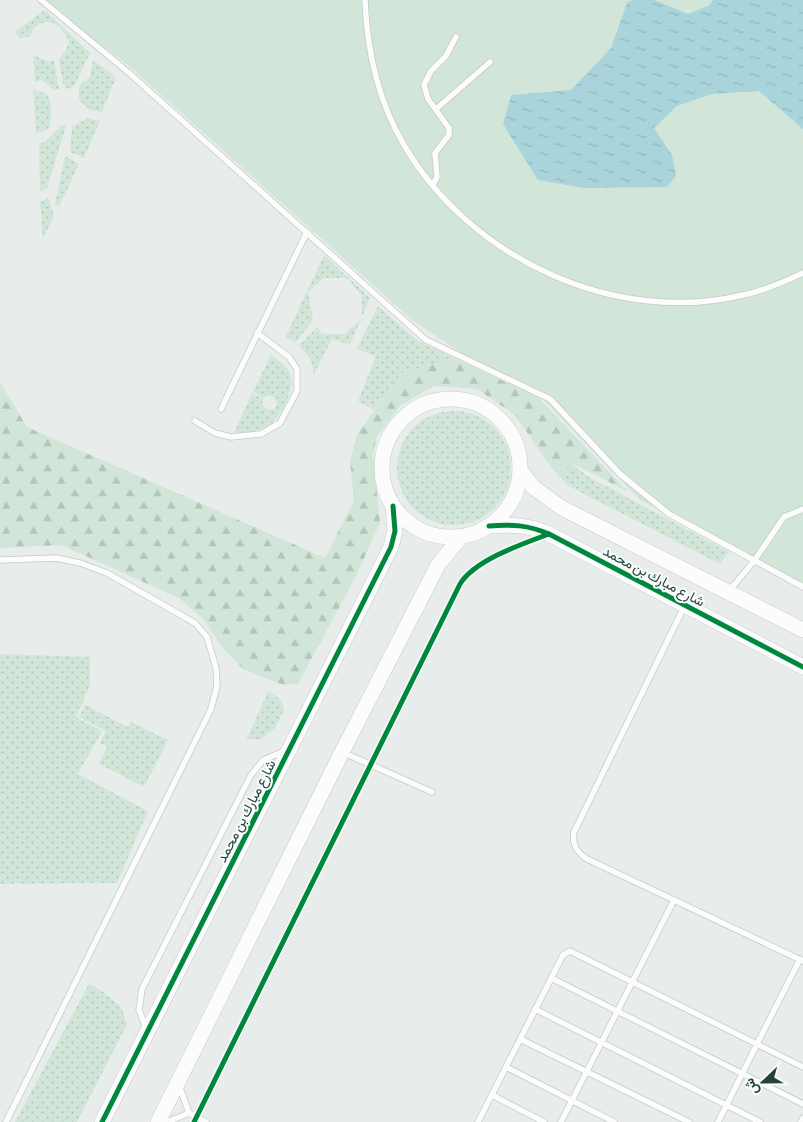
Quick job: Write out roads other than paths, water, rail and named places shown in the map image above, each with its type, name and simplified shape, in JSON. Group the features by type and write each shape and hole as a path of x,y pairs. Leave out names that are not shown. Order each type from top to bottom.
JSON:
{"street":[{"path":"443,400 466,401 488,410 505,426 516,447 520,470 516,492 509,505 489,526 461,537 442,537 423,532 406,521 393,506 384,484 382,461 388,438 402,419 421,406 443,400"},
{"name":"شارع مبارك بن محمد","path":"520,470 533,486 562,508 803,630"},
{"name":"شارع مبارك بن محمد","path":"102,1122 391,546 395,531 393,506"},
{"name":"شارع مبارك بن محمد","path":"489,526 511,524 530,526 549,534 803,667"},
{"path":"158,1122 342,752 438,566 461,537"}],"lane":[{"path":"41,0 128,72 426,340 550,399 620,474 669,514 803,587"},
{"path":"365,0 369,45 386,107 404,146 433,185 467,220 507,251 552,276 600,292 674,302 720,299 764,289 803,273"},
{"path":"433,185 437,177 435,153 450,132 448,125 425,92 424,84 431,71 446,56 456,37"},
{"path":"436,109 490,62"},
{"path":"220,409 307,232"},
{"path":"195,421 222,436 239,437 268,432 284,417 297,391 297,369 289,357 258,333"},
{"path":"728,592 754,561 784,517 803,509"},
{"path":"0,560 56,558 80,564 106,573 195,623 207,637 216,668 218,686 211,709 6,1122"},
{"path":"686,605 638,699 573,838 574,845 581,855 801,960 718,1122"},
{"path":"147,1031 139,1010 142,989 251,774 271,755 289,750"},
{"path":"342,752 432,792"},
{"path":"561,1122 674,900"},
{"path":"478,1122 563,955 570,951 803,1067"},
{"path":"552,978 803,1104"},
{"path":"536,1009 760,1122"},
{"path":"520,1039 689,1122"},
{"path":"506,1067 614,1122"},
{"path":"178,1083 189,1113 206,1122"},
{"path":"492,1095 544,1122"},
{"path":"168,1122 189,1113"},
{"path":"801,1122 803,1118"}],"water":[{"path":"633,0 654,0 688,14 710,5 713,0 803,0 803,129 759,91 712,94 677,106 654,128 672,155 676,176 667,187 584,188 538,180 503,124 511,95 571,90 611,48 627,3"}]}
